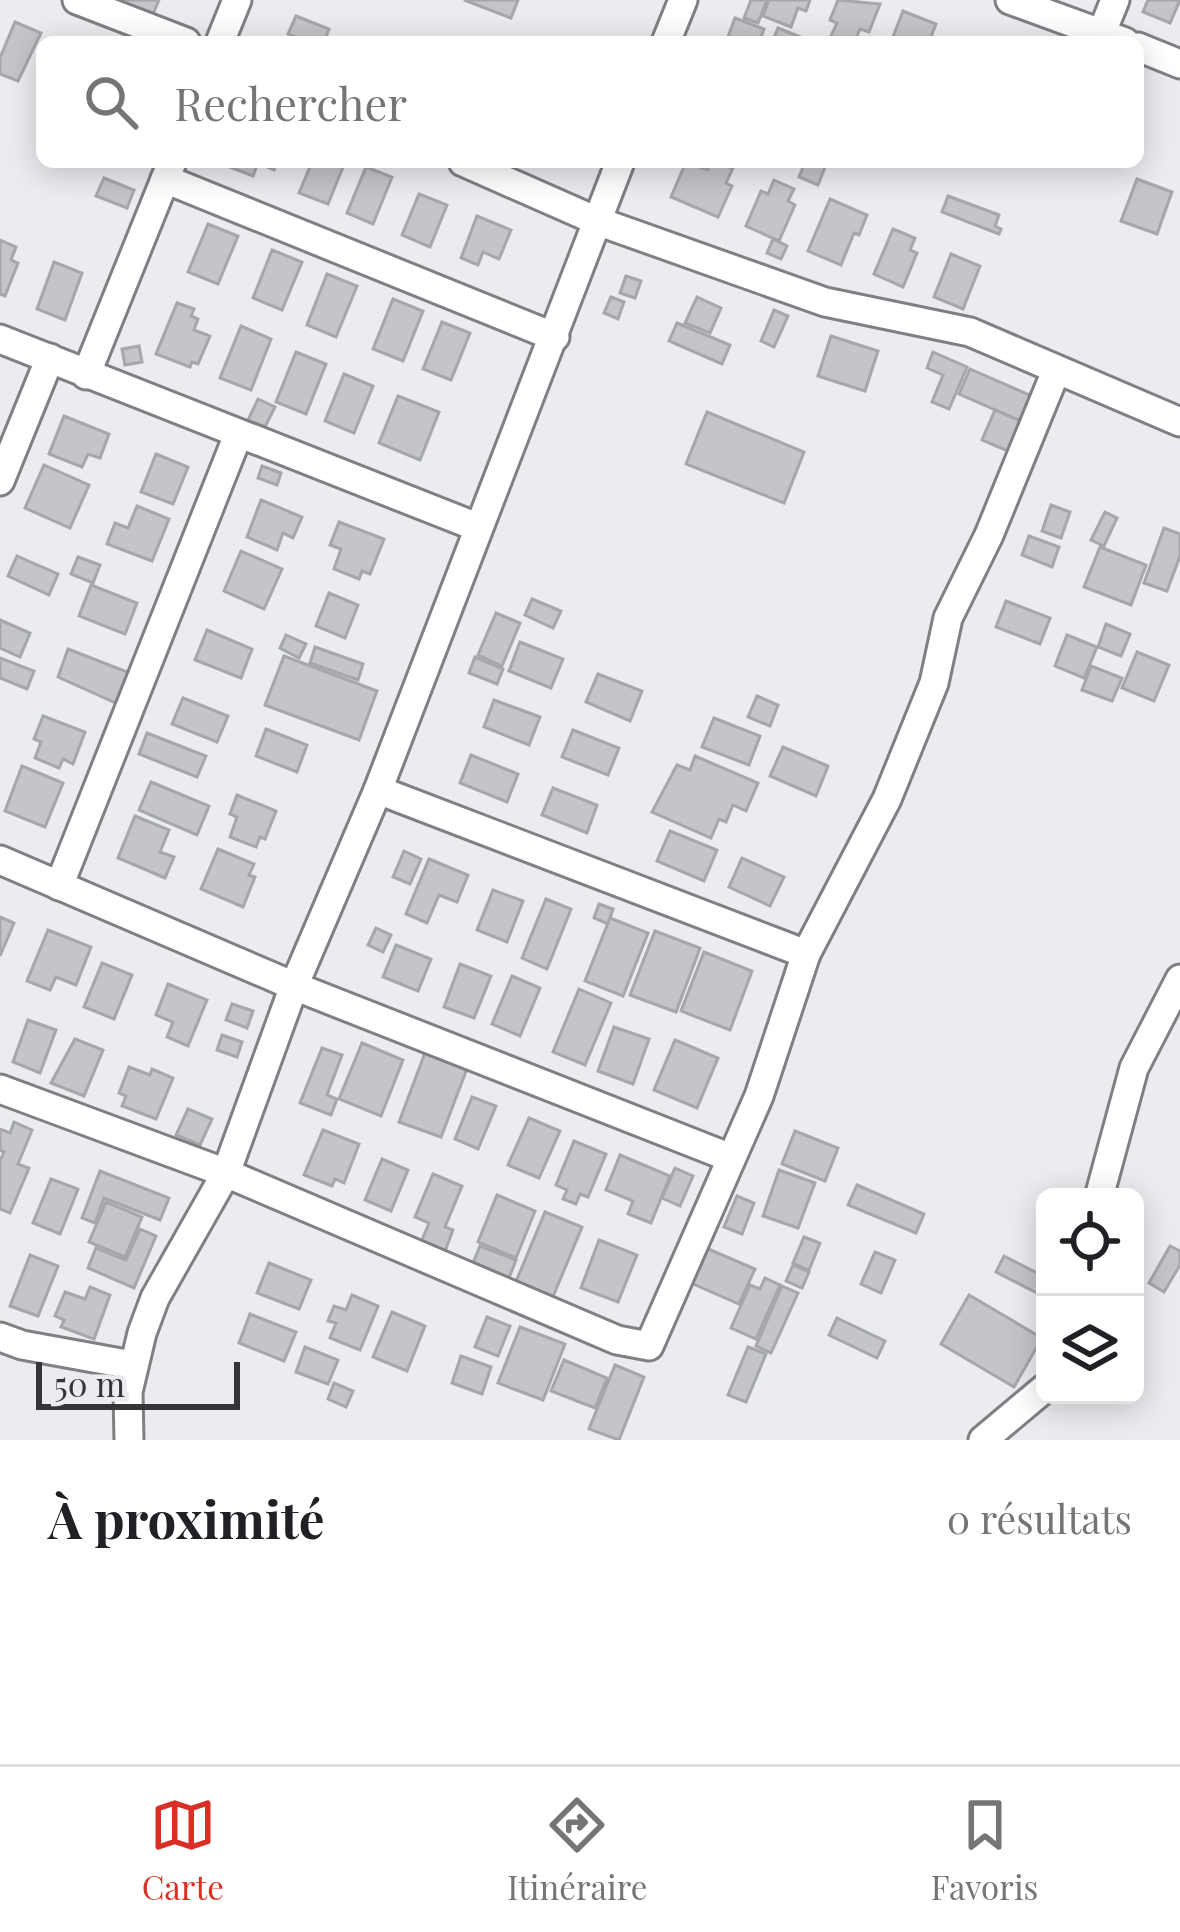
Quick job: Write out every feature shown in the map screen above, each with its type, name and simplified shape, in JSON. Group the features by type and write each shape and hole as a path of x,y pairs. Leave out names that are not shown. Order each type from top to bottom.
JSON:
{"street":[{"path":"77,0 170,36"},
{"path":"222,36 237,0"},
{"path":"668,36 682,0"},
{"path":"1010,0 1110,36"},
{"path":"1113,36 1115,0"},
{"path":"1144,49 1180,64"},
{"path":"477,168 597,221 825,302 970,332 1180,422"},
{"path":"129,1440 132,1365 155,1298 226,1173 294,986 378,790 618,168"},
{"path":"86,375 168,170 555,337"},
{"path":"0,339 477,527"},
{"path":"0,481 50,358"},
{"path":"0,1090 226,1173 617,1340 649,1346 759,1096 806,954 887,800 934,683 948,618 989,535 1056,371"},
{"path":"59,886 238,435"},
{"path":"378,790 806,954"},
{"path":"0,860 294,986 731,1158"},
{"path":"1101,1188 1134,1068 1180,979"},
{"path":"0,1337 132,1365"},
{"path":"983,1440 1036,1396"}],"building":[{"path":"116,0 159,0 153,14"},
{"path":"464,0 518,0 511,18"},
{"path":"751,0 767,0 758,23 744,18"},
{"path":"769,0 810,0 806,11 798,8 791,27 763,16"},
{"path":"838,0 880,4 869,32 860,29 857,36 831,36 837,23 830,20"},
{"path":"1148,0 1180,0 1170,23 1143,12"},
{"path":"903,11 936,24 931,36 893,36"},
{"path":"296,16 329,29 326,36 288,34"},
{"path":"735,18 764,29 761,36 728,36"},
{"path":"15,22 41,33 18,81 0,74 0,58"},
{"path":"778,28 798,36 775,36"},
{"path":"232,168 256,168 253,176"},
{"path":"309,168 343,168 328,204 299,193"},
{"path":"366,168 392,177 373,224 347,213"},
{"path":"683,168 733,168 726,183 732,186 718,217 671,197"},
{"path":"803,168 825,168 818,185 799,177"},
{"path":"104,178 134,190 127,208 96,196"},
{"path":"1137,179 1172,192 1157,234 1121,221"},
{"path":"774,180 794,189 788,201 795,205 779,241 746,226 761,191 768,194"},
{"path":"419,194 447,205 430,247 402,235"},
{"path":"948,196 999,215 995,226 1001,229 999,234 942,212"},
{"path":"830,199 867,215 841,265 808,251"},
{"path":"477,216 511,230 499,259 483,252 478,265 461,258"},
{"path":"208,224 238,236 218,284 188,272"},
{"path":"893,229 915,238 910,250 917,253 903,287 874,274"},
{"path":"773,239 787,246 781,259 767,253"},
{"path":"0,240 16,247 11,260 18,263 5,296 0,294"},
{"path":"272,250 302,262 282,310 253,298"},
{"path":"951,254 980,266 963,309 934,297"},
{"path":"54,262 82,273 65,320 37,309"},
{"path":"327,274 357,286 336,337 307,325"},
{"path":"626,276 641,281 635,298 620,293"},
{"path":"611,297 624,302 618,319 604,313"},
{"path":"697,297 721,308 710,333 685,323"},
{"path":"393,299 423,311 403,361 373,349"},
{"path":"177,303 194,309 191,316 198,319 194,330 210,336 198,364 192,362 190,367 156,354"},
{"path":"774,310 788,316 774,347 761,341"},
{"path":"442,322 470,333 451,380 423,369"},
{"path":"677,323 730,345 722,364 669,341"},
{"path":"241,326 271,339 251,390 220,378"},
{"path":"831,336 878,351 865,391 818,376"},
{"path":"139,346 142,362 125,365 122,349"},
{"path":"296,352 326,364 306,414 276,402"},
{"path":"933,352 967,367 949,409 932,402 943,375 927,368"},
{"path":"970,369 1034,397 1023,422 959,394"},
{"path":"344,374 373,386 354,433 325,421"},
{"path":"398,396 439,412 420,460 379,443"},
{"path":"258,399 275,407 265,427 248,420"},
{"path":"995,410 1028,424 1015,454 982,440"},
{"path":"707,412 804,452 784,503 686,464"},
{"path":"64,416 109,434 100,458 88,454 82,467 49,454"},
{"path":"156,454 188,467 173,504 141,492"},
{"path":"44,465 89,485 70,528 25,508"},
{"path":"262,466 281,473 277,485 258,478"},
{"path":"261,500 302,517 293,538 283,533 277,550 247,537"},
{"path":"1051,505 1070,512 1061,538 1042,531"},
{"path":"137,506 169,519 152,561 107,544 115,523 128,528"},
{"path":"1105,512 1117,518 1104,546 1091,540"},
{"path":"339,522 384,539 370,574 362,571 359,579 334,569 341,549 330,545"},
{"path":"1164,528 1180,534 1180,556 1167,591 1144,583"},
{"path":"1029,536 1059,547 1052,567 1022,555"},
{"path":"1100,547 1146,565 1131,605 1084,587"},
{"path":"241,551 282,569 264,609 224,591"},
{"path":"17,556 58,574 49,595 8,576"},
{"path":"78,557 100,565 93,583 71,574"},
{"path":"91,585 137,603 125,634 79,616"},
{"path":"329,593 358,605 345,638 316,626"},
{"path":"532,599 561,611 553,628 525,615"},
{"path":"1006,601 1050,618 1040,644 996,627"},
{"path":"496,613 520,623 502,666 478,655"},
{"path":"0,620 30,633 20,657 0,648"},
{"path":"1106,624 1130,634 1121,656 1098,647"},
{"path":"207,630 252,649 241,678 195,660"},
{"path":"286,635 306,644 299,658 280,648"},
{"path":"1067,635 1097,647 1084,678 1055,666"},
{"path":"520,642 563,659 551,688 509,671"},
{"path":"315,647 363,664 358,680 310,663"},
{"path":"68,649 130,673 118,704 58,677"},
{"path":"1137,652 1169,665 1154,701 1122,688"},
{"path":"284,656 377,691 359,740 265,705"},
{"path":"475,657 503,669 497,684 469,673"},
{"path":"0,658 34,671 27,689 0,678"},
{"path":"1091,666 1122,678 1112,701 1082,690"},
{"path":"598,674 642,691 630,721 586,702"},
{"path":"757,696 778,705 770,726 748,717"},
{"path":"183,698 228,716 217,742 172,724"},
{"path":"494,700 540,717 529,745 484,727"},
{"path":"43,716 85,732 73,764 63,759 59,768 35,758 41,742 34,739"},
{"path":"714,718 760,736 749,765 702,747"},
{"path":"266,729 307,745 297,772 256,756"},
{"path":"573,730 619,748 608,775 562,757"},
{"path":"147,733 206,756 197,777 139,754"},
{"path":"783,747 828,766 816,796 770,776"},
{"path":"471,755 518,774 507,802 460,783"},
{"path":"695,756 758,783 746,811 733,805 726,822 719,819 711,838 652,812 677,765 690,770"},
{"path":"22,766 63,783 45,827 5,811"},
{"path":"151,782 209,806 197,835 139,810"},
{"path":"553,788 597,805 587,833 542,815"},
{"path":"237,795 276,811 265,839 260,837 256,847 230,837 237,817 230,814"},
{"path":"135,816 169,830 160,852 174,857 165,878 118,858"},
{"path":"670,831 717,850 704,881 657,861"},
{"path":"218,849 254,864 249,875 255,877 243,907 201,889"},
{"path":"404,851 421,859 410,884 393,877"},
{"path":"742,858 784,877 770,906 729,887"},
{"path":"429,859 468,875 457,902 439,895 427,923 406,914"},
{"path":"493,890 523,901 507,942 477,930"},
{"path":"546,899 571,909 547,969 522,958"},
{"path":"599,904 613,909 608,924 594,918"},
{"path":"0,917 14,923 0,956"},
{"path":"610,918 648,933 623,996 585,981"},
{"path":"376,928 391,935 383,952 368,945"},
{"path":"48,930 91,947 76,985 56,977 50,990 27,981"},
{"path":"655,931 700,948 676,1012 630,995"},
{"path":"396,945 431,959 418,991 383,977"},
{"path":"704,952 752,971 730,1030 681,1011"},
{"path":"102,963 132,975 114,1019 84,1007"},
{"path":"460,964 491,976 474,1018 444,1007"},
{"path":"512,976 540,988 520,1036 492,1024"},
{"path":"168,984 207,1000 188,1046 167,1037 173,1022 156,1015"},
{"path":"579,989 611,1003 585,1065 553,1052"},
{"path":"232,1004 253,1011 247,1028 226,1020"},
{"path":"28,1020 56,1030 40,1073 13,1062"},
{"path":"614,1027 649,1039 633,1084 598,1071"},
{"path":"222,1035 242,1042 237,1057 217,1050"},
{"path":"75,1039 103,1050 84,1096 51,1083"},
{"path":"675,1040 718,1058 697,1108 654,1090"},
{"path":"362,1043 403,1060 381,1116 339,1099"},
{"path":"322,1048 342,1055 327,1095 337,1099 331,1115 300,1103"},
{"path":"426,1050 468,1066 441,1137 399,1122"},
{"path":"129,1067 150,1075 152,1069 173,1078 156,1119 122,1106 126,1096 119,1093"},
{"path":"472,1097 496,1106 478,1149 455,1139"},
{"path":"188,1109 212,1119 200,1145 176,1135"},
{"path":"529,1118 560,1131 539,1178 508,1165"},
{"path":"14,1122 32,1130 18,1164 29,1168 10,1213 0,1209 4,1152 0,1129 10,1133"},
{"path":"323,1130 359,1144 344,1183 335,1179 332,1186 304,1175"},
{"path":"795,1131 838,1148 825,1181 782,1164"},
{"path":"574,1141 606,1154 588,1197 580,1194 576,1204 563,1199 567,1190 556,1185"},
{"path":"620,1155 670,1176 651,1223 628,1214 633,1201 606,1190"},
{"path":"382,1159 408,1170 391,1211 365,1200"},
{"path":"675,1168 693,1176 680,1206 662,1198"},
{"path":"779,1170 815,1183 798,1228 763,1216"},
{"path":"100,1171 169,1198 160,1220 104,1198 95,1223 82,1218"},
{"path":"433,1174 462,1186 445,1227 453,1230 442,1259 418,1250 429,1223 415,1217"},
{"path":"51,1179 78,1189 60,1234 33,1223"},
{"path":"857,1185 924,1214 916,1233 848,1205"},
{"path":"497,1195 535,1211 516,1258 478,1242"},
{"path":"737,1196 754,1203 742,1234 724,1227"},
{"path":"106,1202 142,1217 125,1257 89,1242"},
{"path":"545,1212 582,1227 552,1299 515,1284"},
{"path":"140,1229 156,1236 134,1288 88,1268 96,1248 126,1260"},
{"path":"804,1237 820,1243 809,1270 793,1263"},
{"path":"599,1240 637,1255 618,1302 581,1288"},
{"path":"480,1246 516,1260 507,1283 471,1268"},
{"path":"1170,1246 1180,1251 1180,1265 1164,1292 1149,1283"},
{"path":"706,1248 755,1269 739,1304 691,1283"},
{"path":"875,1252 895,1260 881,1293 861,1284"},
{"path":"30,1255 58,1266 38,1316 10,1306"},
{"path":"1004,1256 1036,1272 1036,1292 996,1272"},
{"path":"269,1263 311,1280 299,1309 257,1293"},
{"path":"793,1265 809,1272 802,1288 786,1281"},
{"path":"765,1278 780,1285 756,1339 731,1328 750,1285 760,1289"},
{"path":"782,1286 798,1293 771,1353 756,1346"},
{"path":"90,1287 110,1295 94,1339 61,1327 64,1320 55,1316 65,1292 85,1299"},
{"path":"352,1295 378,1306 360,1350 330,1338 336,1323 328,1321 334,1306 346,1310"},
{"path":"969,1295 1036,1334 1036,1348 1014,1387 941,1344"},
{"path":"392,1312 425,1326 407,1371 373,1357"},
{"path":"250,1314 296,1332 284,1361 239,1343"},
{"path":"487,1317 510,1326 498,1356 475,1347"},
{"path":"837,1318 885,1341 877,1358 829,1335"},
{"path":"520,1327 565,1344 543,1400 498,1383"},
{"path":"305,1347 338,1360 328,1384 296,1372"},
{"path":"748,1347 766,1354 746,1402 728,1395"},
{"path":"461,1356 491,1367 482,1394 452,1383"},
{"path":"564,1360 607,1378 595,1408 551,1391"},
{"path":"615,1365 644,1377 619,1440 589,1429"},
{"path":"334,1383 353,1391 346,1407 328,1399"}]}
